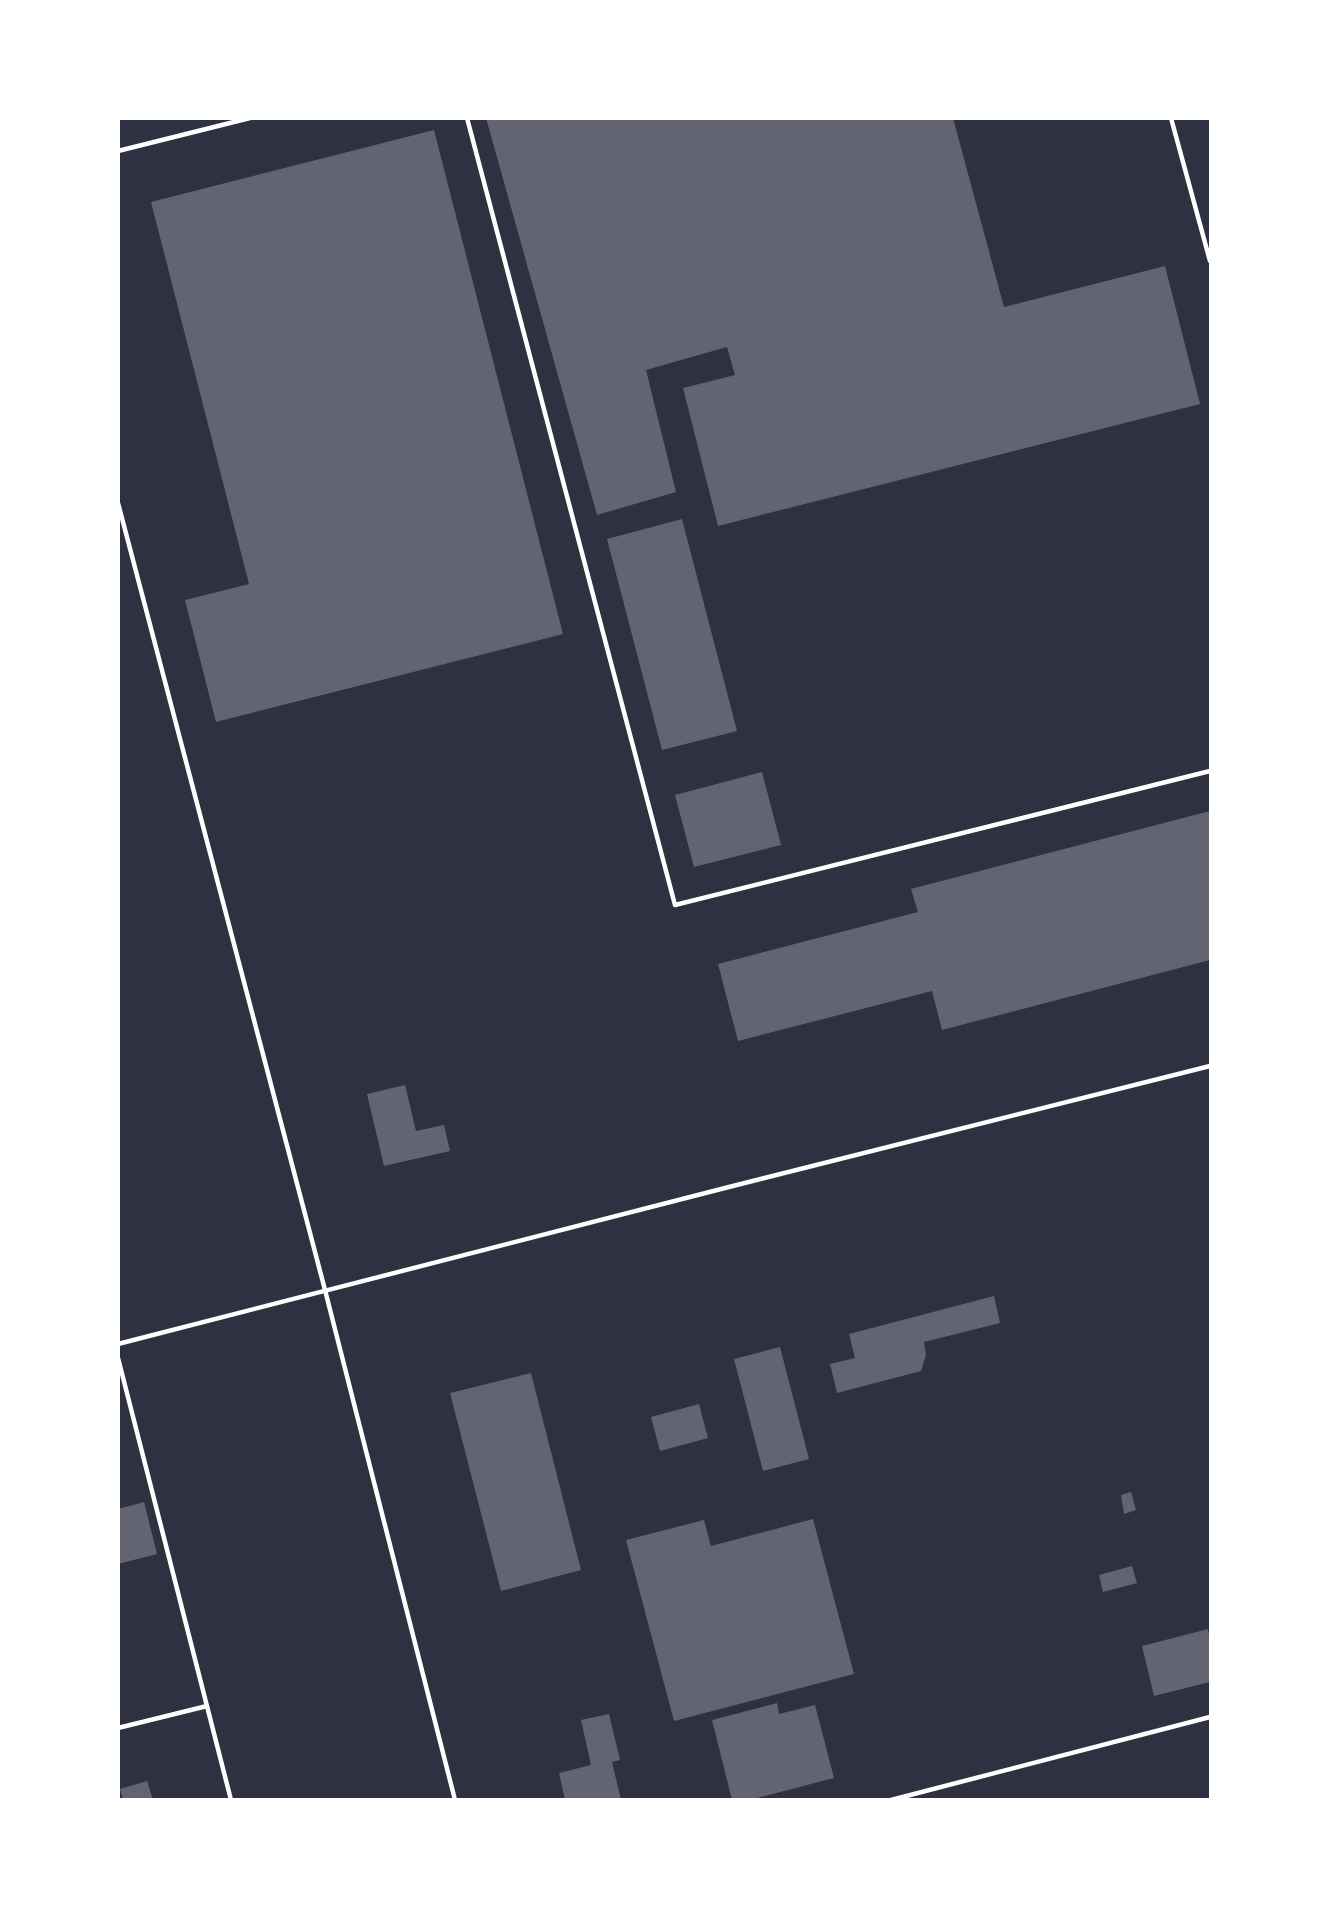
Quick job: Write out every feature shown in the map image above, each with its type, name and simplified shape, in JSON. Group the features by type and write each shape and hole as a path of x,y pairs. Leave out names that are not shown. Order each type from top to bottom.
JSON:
{"lane":[{"path":"118,152 250,118"},
{"path":"466,118 675,904 1210,771"},
{"path":"1171,118 1210,261"},
{"path":"118,503 325,1290 455,1800"},
{"path":"118,1344 1210,1066"},
{"path":"118,1358 231,1800"},
{"path":"118,1728 207,1706"},
{"path":"891,1800 1210,1717"}],"building":[{"path":"486,118 953,118 1004,307 1165,266 1200,404 718,526 683,388 735,375 727,347 646,370 676,492 597,515"},
{"path":"434,130 563,634 216,722 185,600 249,584 151,202"},
{"path":"682,519 737,731 662,750 607,539"},
{"path":"762,772 781,845 694,867 675,795"},
{"path":"1210,811 1210,960 942,1030 932,991 738,1041 718,964 918,912 911,889"},
{"path":"405,1085 416,1131 444,1125 450,1151 384,1166 367,1094"},
{"path":"994,1296 1000,1323 924,1342 926,1355 921,1371 837,1393 830,1364 855,1358 849,1334"},
{"path":"780,1347 809,1459 763,1471 734,1359"},
{"path":"531,1373 581,1570 501,1591 450,1393"},
{"path":"699,1404 708,1438 660,1451 651,1417"},
{"path":"1131,1492 1136,1510 1124,1514 1121,1495"},
{"path":"144,1502 157,1554 118,1564 118,1509"},
{"path":"813,1519 854,1674 674,1721 626,1540 704,1520 711,1546"},
{"path":"1132,1566 1137,1583 1103,1592 1099,1575"},
{"path":"1208,1629 1210,1682 1154,1696 1142,1646"},
{"path":"777,1703 779,1714 815,1705 834,1778 750,1800 732,1800 712,1720"},
{"path":"609,1714 620,1760 612,1762 621,1800 565,1800 559,1773 591,1765 581,1720"},
{"path":"147,1781 153,1800 123,1800 120,1789"}]}
